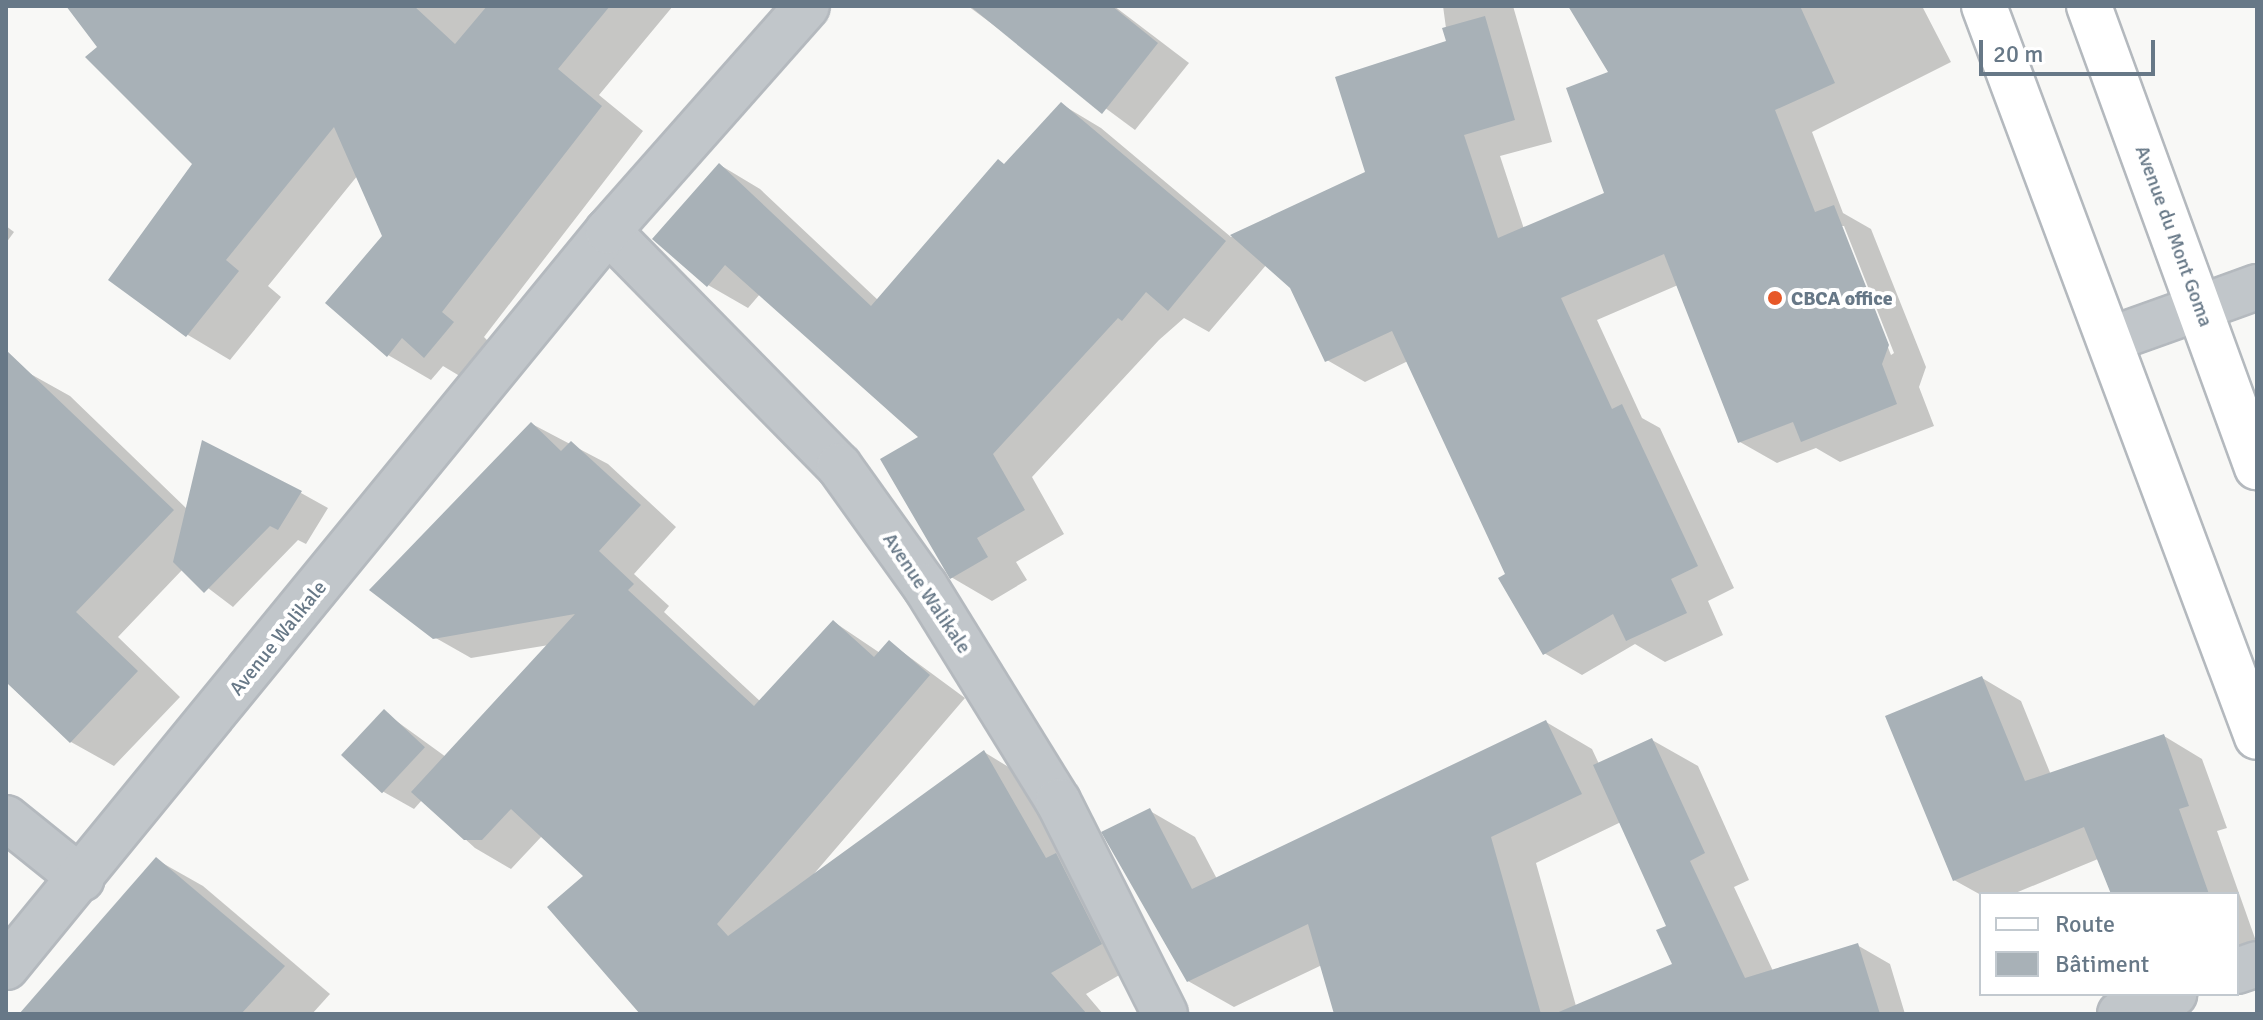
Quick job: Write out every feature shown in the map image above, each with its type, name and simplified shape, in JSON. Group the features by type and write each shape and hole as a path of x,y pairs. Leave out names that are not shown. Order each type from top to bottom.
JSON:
{"street":[{"name":"Avenue Walikale","path":"6,967 82,879 608,231 807,6"},
{"path":"1984,6 2112,339 2257,737"},
{"name":"Avenue du Mont Goma","path":"2089,6 2257,467"},
{"name":"Avenue Walikale","path":"608,231 839,466 925,586 1058,801 1165,1014"},
{"path":"2112,339 2257,287"},
{"path":"6,818 82,879"},
{"path":"2120,1014 2169,996"}],"building":[{"path":"66,6 414,6 455,44 487,6 610,6 558,69 602,106 442,312 454,322 424,358 402,338 387,357 325,303 382,236 334,127 226,260 239,271 186,337 108,280 192,164 85,57 97,47"},
{"path":"970,6 1112,6 1158,43 1102,114"},
{"path":"1568,6 1800,6 1835,83 1775,110 1815,212 1834,205 1889,345 1882,364 1897,404 1801,442 1793,422 1738,443 1664,254 1561,298 1612,409 1622,404 1698,566 1671,579 1687,613 1626,641 1613,614 1543,655 1498,578 1505,574 1392,331 1325,362 1290,288 1230,235 1365,172 1335,77 1446,41 1442,28 1485,16 1515,120 1464,135 1498,238 1604,193 1566,88 1608,72"},
{"path":"1061,102 1226,241 1168,311 1146,292 1122,321 1118,318 993,454 1025,510 977,538 988,557 950,579 880,459 918,437 725,265 707,287 652,239 719,163 871,306 998,159 1004,164"},
{"path":"6,350 174,510 76,612 138,671 70,743 6,682"},
{"path":"531,422 561,451 571,441 641,505 599,551 634,584 628,590 754,706 833,620 874,657 889,640 930,675 717,924 728,936 984,750 1046,858 1056,853 1102,944 1051,973 1087,1014 640,1014 547,907 583,876 511,809 482,840 464,840 411,792 575,614 433,639 369,590"},
{"path":"202,440 302,491 278,530 270,526 204,593 173,562"},
{"path":"1982,676 2025,781 2164,734 2189,806 2179,809 2208,892 2110,892 2084,827 1953,881 1885,716"},
{"path":"384,709 425,747 382,793 341,755"},
{"path":"1546,720 1582,794 1491,837 1541,1014 1334,1014 1308,924 1187,982 1101,832 1150,808 1192,889"},
{"path":"1652,738 1705,853 1690,861 1745,978 1858,943 1880,1014 1554,1014 1672,964 1656,930 1666,926 1593,765"},
{"path":"156,857 285,966 241,1014 19,1014"}],"place":[{"name":"CBCA office","path":"1775,298"}]}
